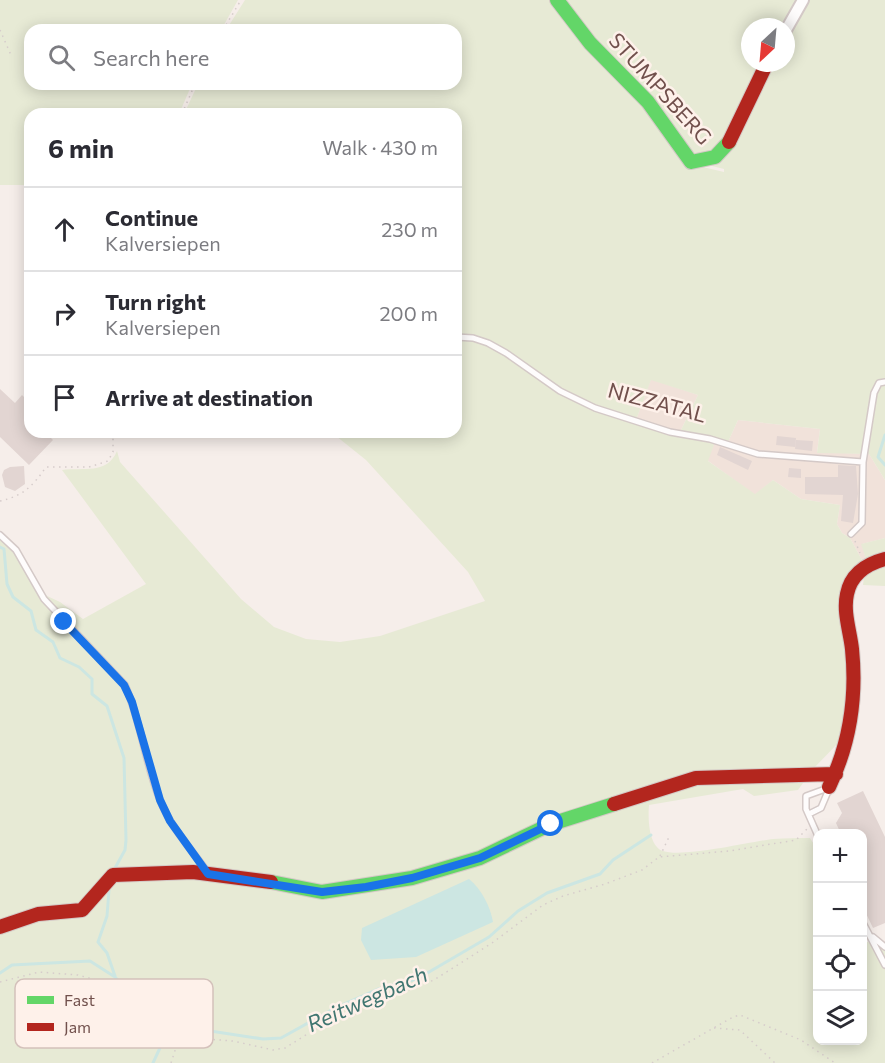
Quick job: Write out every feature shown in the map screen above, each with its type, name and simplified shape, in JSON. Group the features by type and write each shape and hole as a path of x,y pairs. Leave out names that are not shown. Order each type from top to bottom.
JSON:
{"street":[{"name":"STUMPSBERG","path":"556,0 590,43 648,102 691,162 700,163 720,154 732,136 763,72"},
{"path":"793,18 803,0"},
{"path":"829,787 844,758 853,716 854,671 846,596 852,580 877,561"},
{"path":"0,927 38,914 82,910 113,875 208,874 322,892 366,887 412,878 480,858 551,824 696,778 836,774"}],"lane":[{"name":"NIZZATAL","path":"462,338 473,338 506,353 560,391 595,408 670,432 710,439 758,454 863,462"},
{"path":"851,534 862,523 863,462 874,393 879,382 885,382"},
{"path":"0,535 16,550 44,599 124,685 132,702 160,800 170,821 208,874"},
{"path":"814,829 804,802 806,796 829,787"},
{"path":"809,814 821,808 829,787"},
{"path":"867,928 885,965"},
{"path":"872,936 885,947"}],"path":[{"path":"227,24 241,0"},
{"path":"0,30 11,55"},
{"path":"185,108 192,90"},
{"path":"0,501 17,497 33,486 46,466 89,467 108,462 113,452 113,438"},
{"path":"851,534 877,561"},
{"path":"659,857 729,851 796,840 811,824"},
{"path":"213,1040 233,1041 273,1050 285,1048 330,1020 434,980 492,943 543,905 642,870 659,857 669,837"},
{"path":"0,982 39,972 61,972 92,979"},
{"path":"652,1063 733,1017 748,1016 801,1040 835,1063"},
{"path":"713,1028 740,1030 775,1063"},
{"path":"171,1063 176,1048"}],"shaded area":[{"path":"651,379 698,395 680,432 636,420"},
{"path":"738,420 820,429 817,452 869,454 885,480 885,538 862,544 866,559 863,562 850,538 842,533 837,524 840,505 801,499 773,480 755,495 707,460 715,442 728,442"}],"green space":[{"path":"0,0 238,0 224,24 24,24 24,90 189,90 182,108 24,108 24,185 0,185"},
{"path":"245,0 555,0 589,44 647,103 690,164 724,172 724,169 692,161 651,100 593,42 562,0 885,0 885,480 869,454 817,453 820,429 738,420 728,442 680,432 698,395 651,380 636,420 589,404 562,391 499,346 471,335 462,334 462,108 187,108 195,90 462,90 462,24 230,24"},
{"path":"462,340 475,342 510,357 576,401 594,409 715,442 708,461 755,494 773,480 801,499 840,505 837,524 842,533 850,538 863,562 850,578 851,675 844,737 813,769 798,790 754,796 743,789 649,805 649,824 654,843 663,851 672,853 700,851 773,839 810,838 813,843 813,1045 867,1045 867,942 885,944 885,1063 0,1063 0,538 15,551 42,600 123,688 128,684 45,595 60,602 83,619 146,584 62,470 101,467 113,459 117,451 120,462 241,599 274,627 306,639 340,642 380,636 485,601 468,572 366,460 338,438 462,438"},
{"path":"885,538 885,586 863,585 866,559 861,544"}],"water":[{"path":"469,879 485,899 493,922 416,957 371,960 361,940 362,928"}],"building":[{"path":"0,389 15,403 22,395 24,397 24,438 51,438 53,440 29,465 0,437"},
{"path":"777,436 796,438 795,447 776,445"},
{"path":"796,440 813,441 812,451 795,449"},
{"path":"720,447 752,461 748,470 717,455"},
{"path":"838,465 856,466 858,494 853,523 841,521 843,495 805,494 805,477 838,477"},
{"path":"24,466 25,484 15,491 5,487 2,475 4,470"},
{"path":"789,468 801,469 801,478 788,477"},
{"path":"863,791 885,837 885,923 873,928 867,915 867,829 839,829 836,823 842,813 837,803"}],"waterway":[{"path":"885,435 878,457 885,465"},
{"path":"0,547 4,549 7,584 13,597 31,611 36,630 53,642 60,658 79,667 92,679 92,694 107,706 124,758 126,840 125,850 115,868"},
{"name":"Reitwegbach","path":"213,1031 263,1039 281,1038 335,1008 378,989 417,979 489,937 518,911 547,893 600,874 613,860 651,835"},
{"path":"109,890 107,916 98,942 107,953 115,976"},
{"name":"Reitwegbach","path":"0,973 12,965 90,961 117,979"},
{"path":"153,1063 160,1048"}],"traffic: fast":[{"path":"557,0 590,43 648,102 691,162 715,157 729,142"},
{"path":"271,882 322,892 412,878 480,858 551,824 614,804"}],"traffic: jam":[{"path":"729,142 763,72"},
{"path":"829,787 847,737 852,703 853,667 846,615 847,594 852,581 860,571 885,559"},
{"path":"614,804 696,778 836,774"},
{"path":"0,927 38,914 82,910 113,875 193,872 271,882"}],"route":[{"path":"64,622 124,685 132,702 160,800 170,821 208,874 249,878 322,892 366,887 412,878 480,858 551,824"}]}
